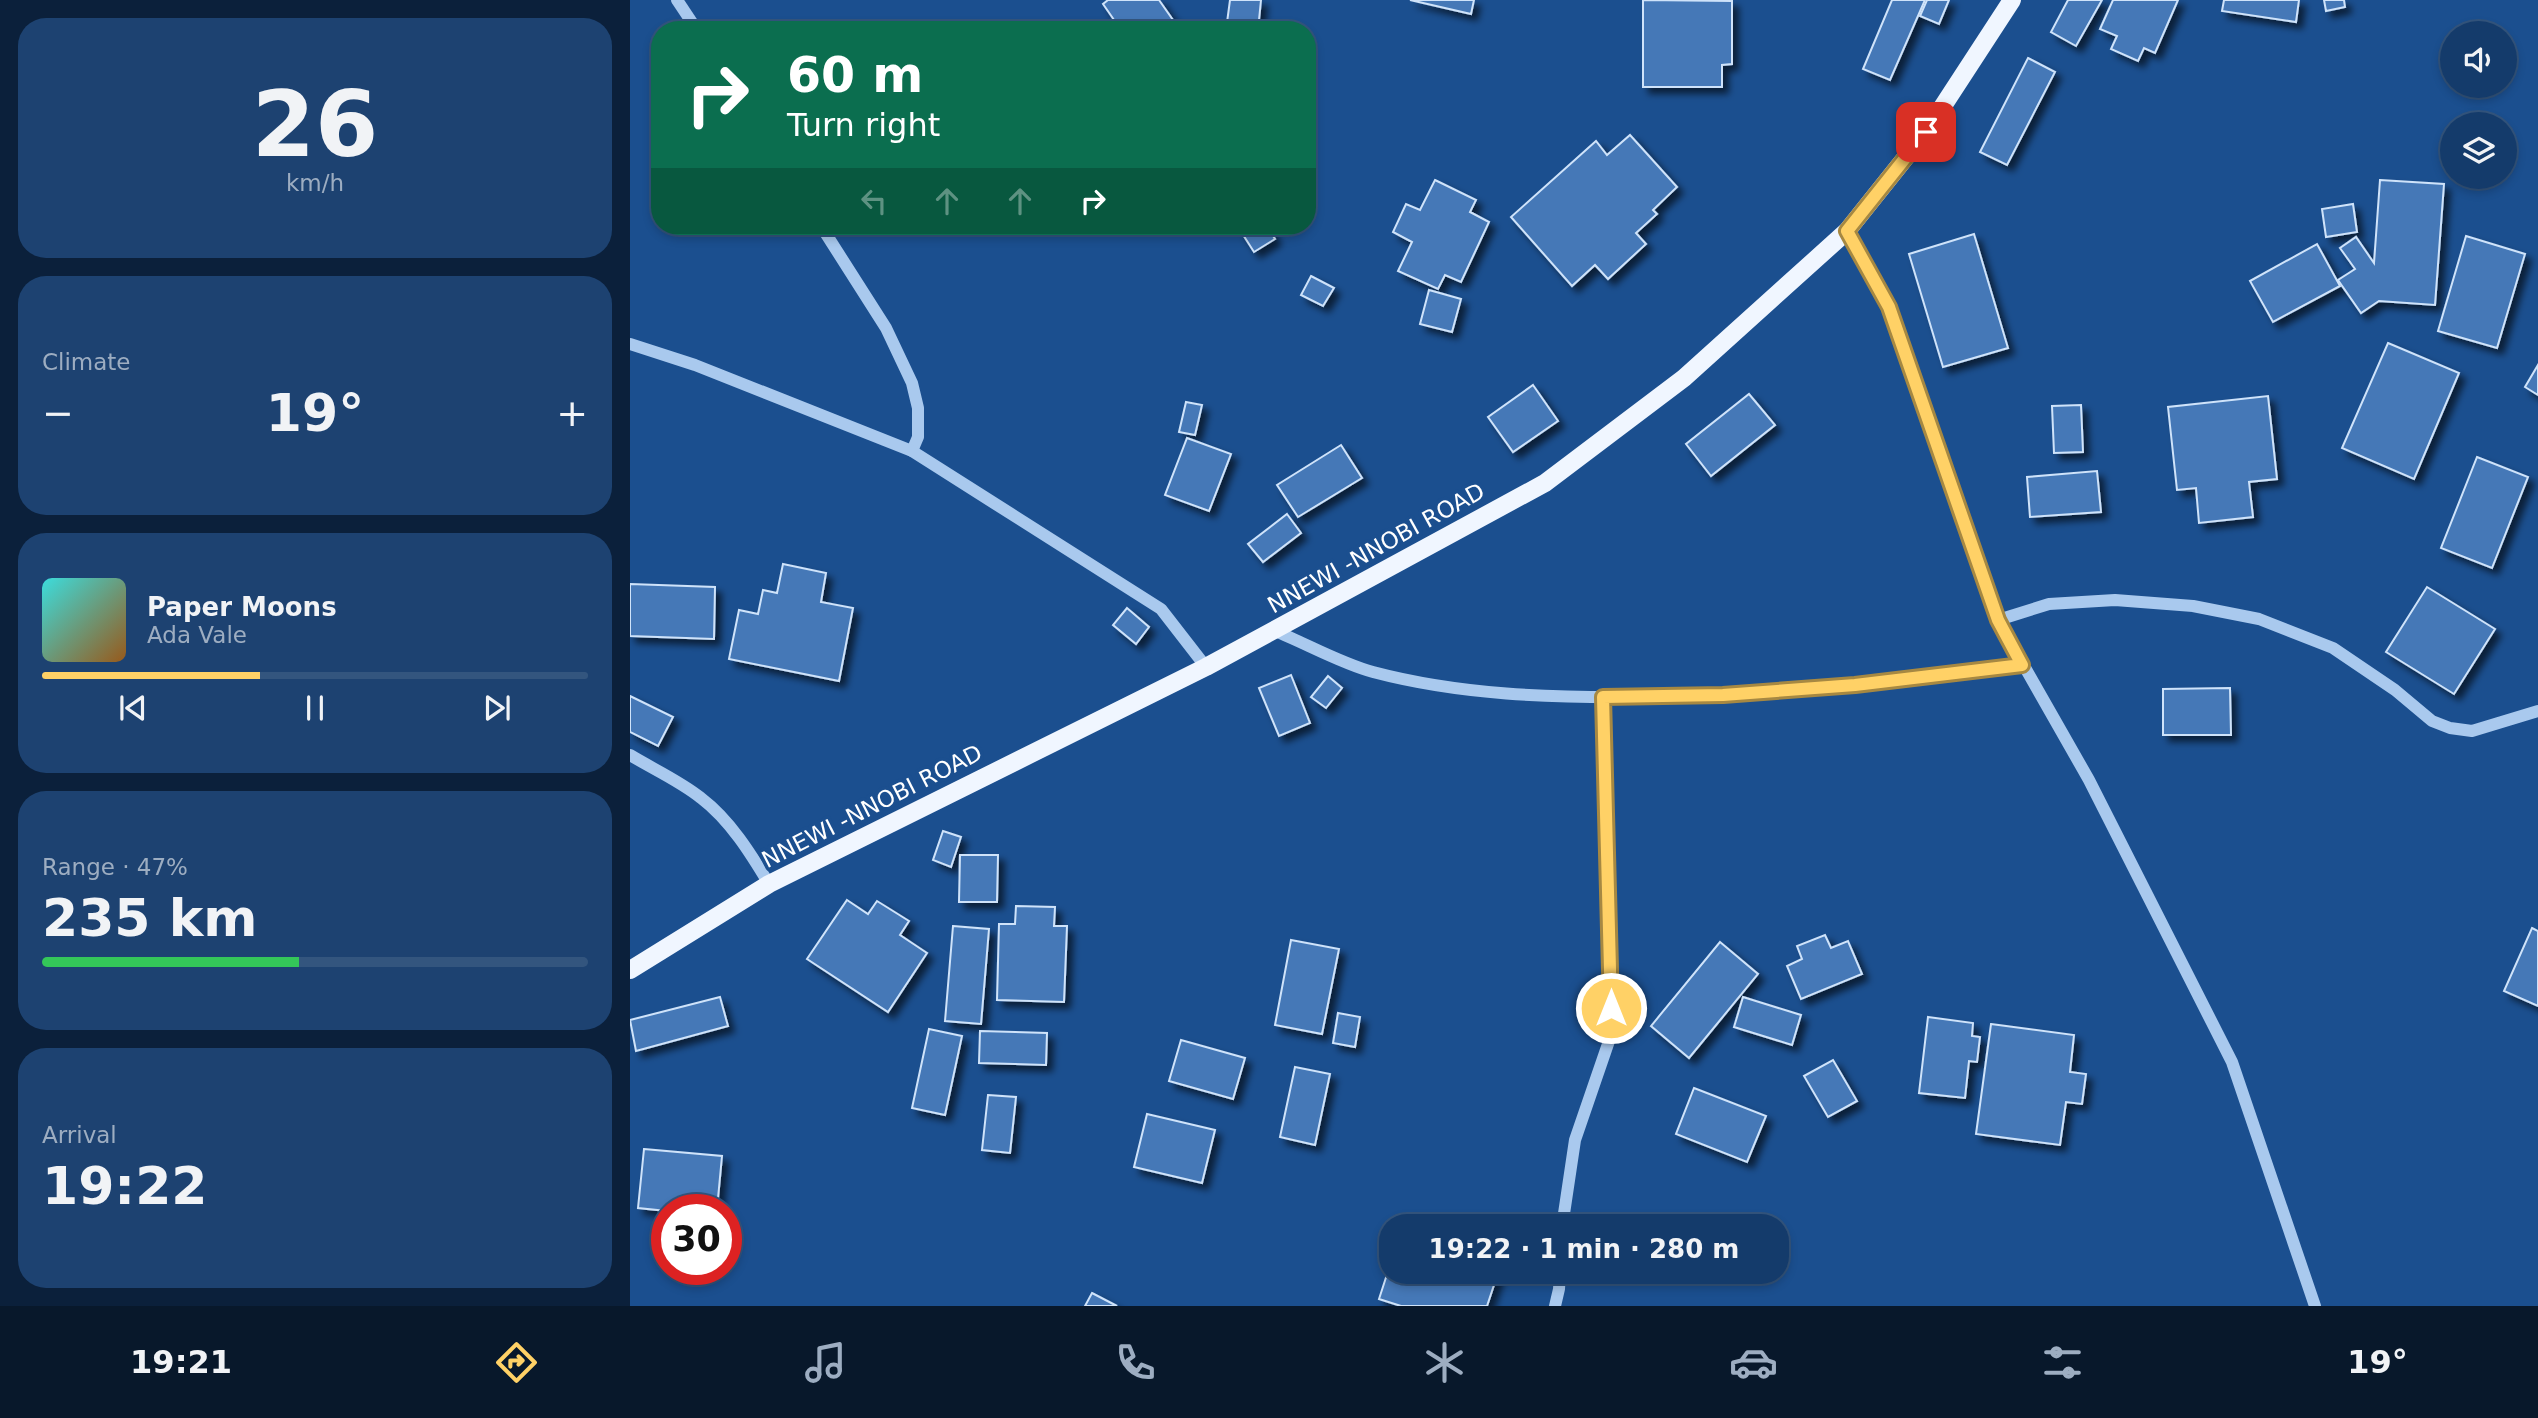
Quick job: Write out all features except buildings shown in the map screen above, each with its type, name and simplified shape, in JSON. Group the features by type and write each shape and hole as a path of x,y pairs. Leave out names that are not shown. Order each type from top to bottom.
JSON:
{"main road":[{"name":"NNEWI -NNOBI ROAD","path":"630,971 769,884 1206,667 1545,483 1684,378 1847,231 1926,132 2012,0"}],"street":[{"path":"677,0 691,21"},
{"path":"1847,231 1889,307 1998,620 2089,780 2232,1062 2315,1306"},
{"path":"827,235 886,328 912,383 918,408 918,437 912,451"},
{"path":"630,344 707,369 912,451 1161,609 1206,667"},
{"path":"1998,620 2049,604 2115,600 2193,606 2259,619 2333,648 2395,690 2432,721 2450,728 2472,730 2538,711"},
{"path":"1275,631 1371,671 1443,686 1509,694 1603,697 1723,695 1855,685 2022,665"},
{"path":"1564,1214 1575,1140 1609,1041 1611,1008 1603,697"},
{"path":"630,755 701,798 725,821 745,846 769,884"},
{"path":"1555,1306 1559,1284"}],"route":[{"path":"1611,1008 1603,697 1723,695 1855,685 2022,665 1998,620 1889,307 1847,231 1926,132"}]}
